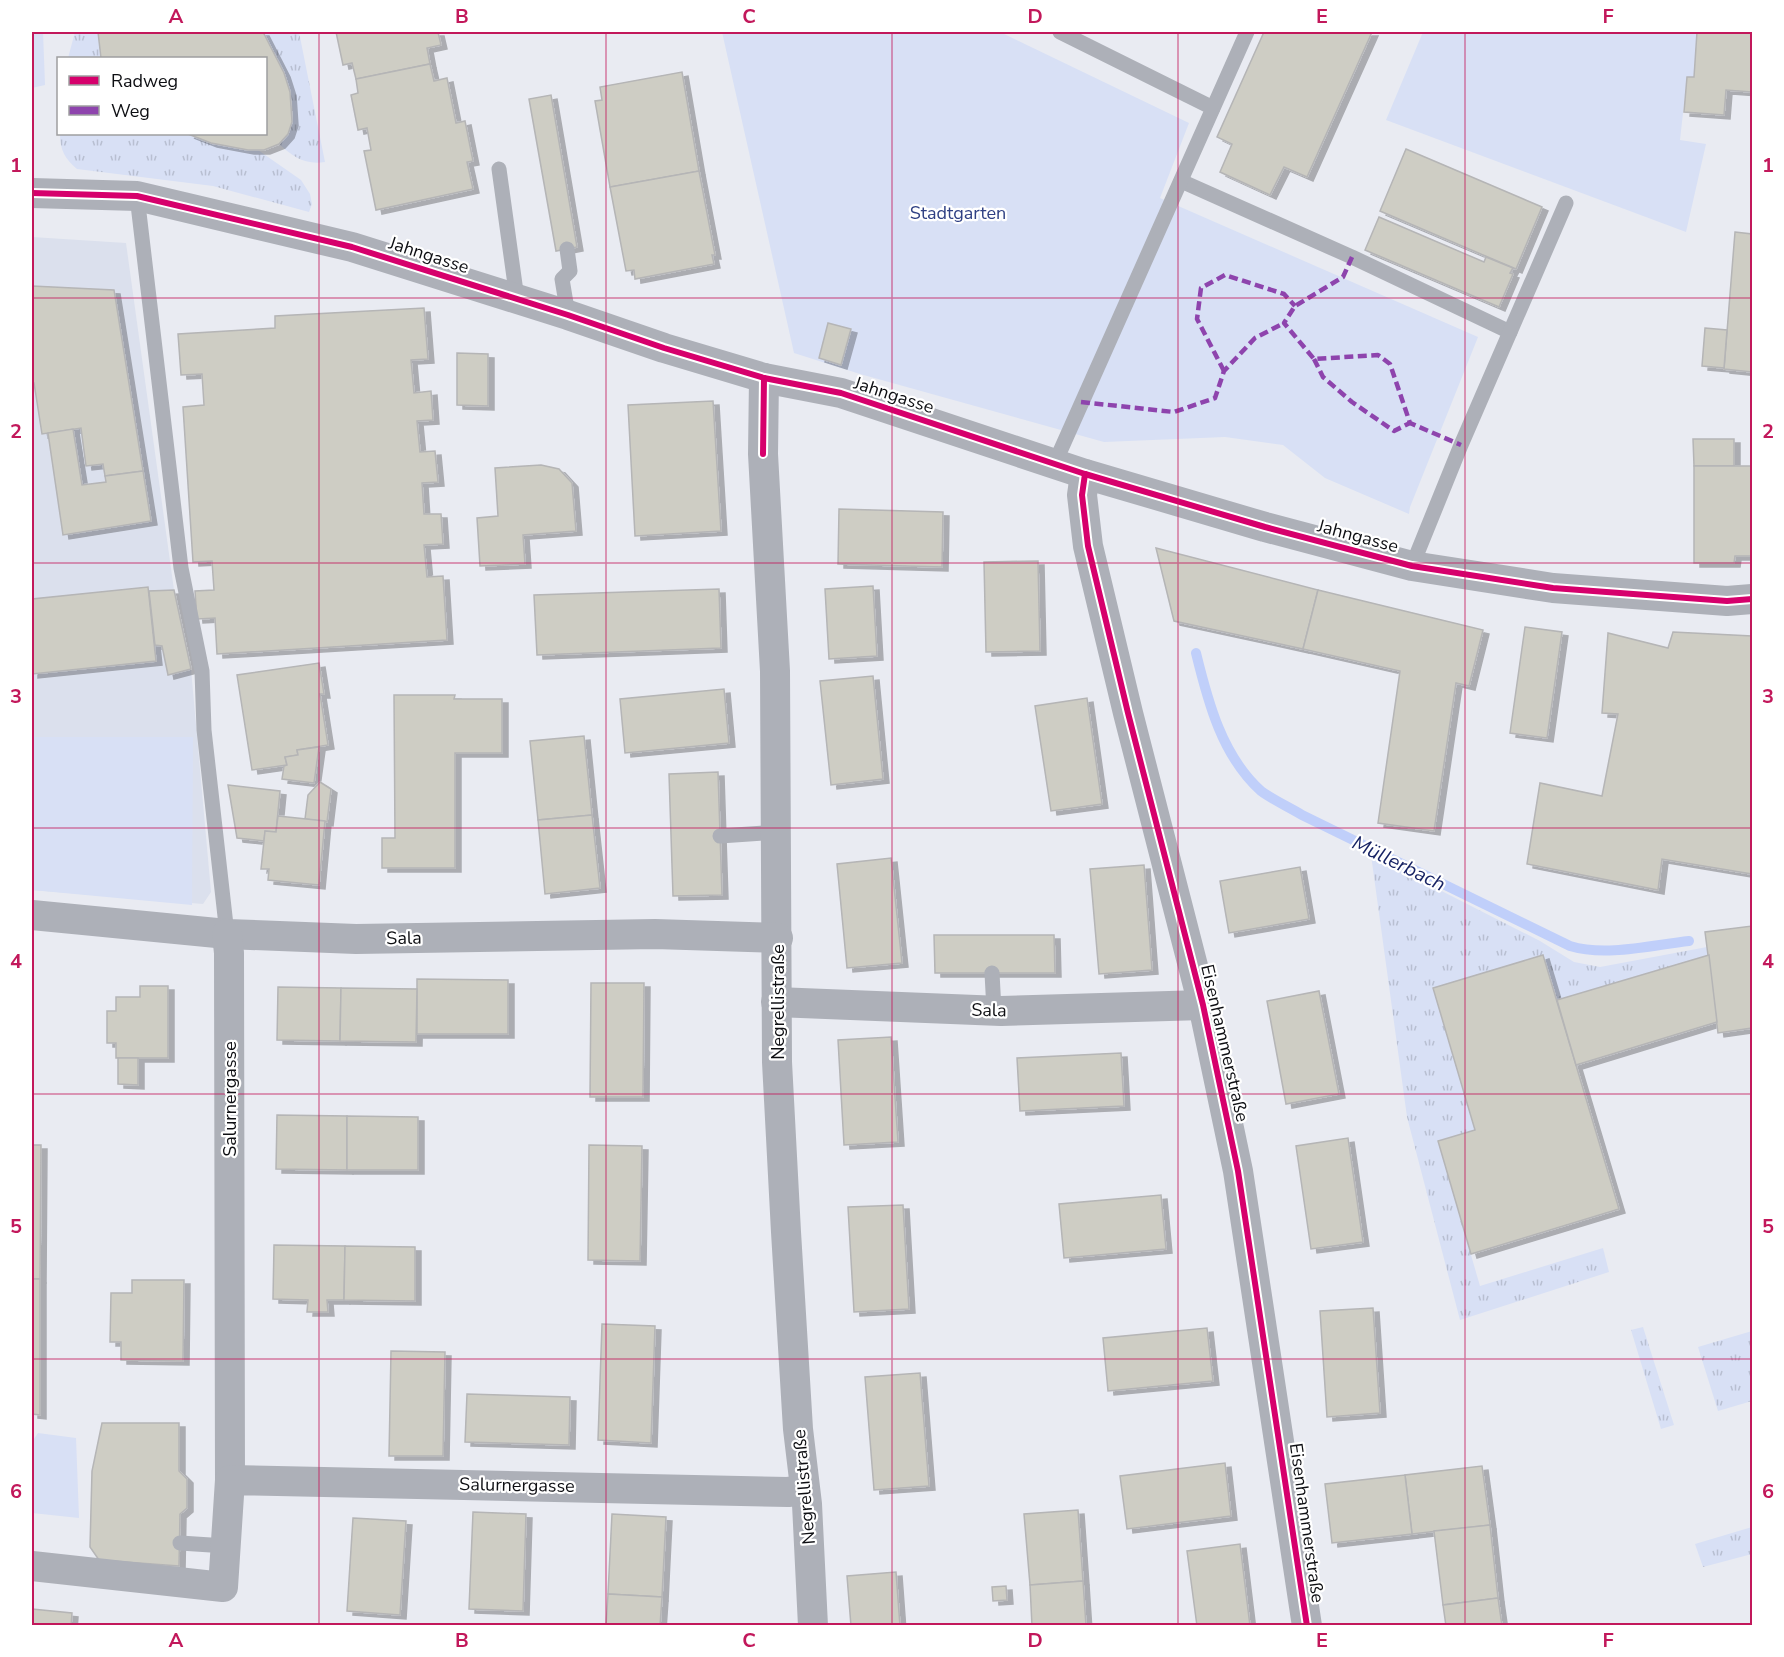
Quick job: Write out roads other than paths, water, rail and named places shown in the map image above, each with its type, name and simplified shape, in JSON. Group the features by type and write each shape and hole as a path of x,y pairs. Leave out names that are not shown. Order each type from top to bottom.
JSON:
{"street":[{"name":"Jahngasse","path":"32,193 137,196 352,247 764,378 841,393 1054,465 1265,527 1412,566 1554,588 1727,601 1752,599"},
{"name":"Negrellistraße","path":"764,378 763,454 775,671 778,938 776,1002 784,1214 798,1430 807,1504 813,1626"},
{"name":"Eisenhammerstraße","path":"1085,474 1082,495 1088,546 1203,1005 1238,1171 1307,1626"},
{"name":"Sala","path":"32,915 227,934 365,939 655,934 778,938"},
{"name":"Salurnergasse","path":"32,1567 223,1587 230,1480 229,953 227,934"},
{"name":"Sala","path":"776,1002 994,1010 1203,1005"},
{"name":"Salurnergasse","path":"230,1480 788,1492 804,1490"}],"lane":[{"path":"1060,32 1212,108"},
{"path":"1054,465 1247,32"},
{"path":"499,169 517,299"},
{"path":"1180,180 1352,256 1510,332"},
{"path":"137,196 181,568 202,671 204,730 227,934"},
{"path":"1412,566 1566,203"},
{"path":"567,249 570,271 562,279 568,315"},
{"path":"720,836 777,832"},
{"path":"992,973 994,1010"},
{"path":"180,1543 226,1546"}],"waterway":[{"name":"Müllerbach","path":"1196,653 1212,709 1226,745 1248,777 1261,791 1271,797 1302,815 1570,946 1614,950 1689,941"}],"park label":[{"name":"Stadtgarten","path":"958,213"}]}
